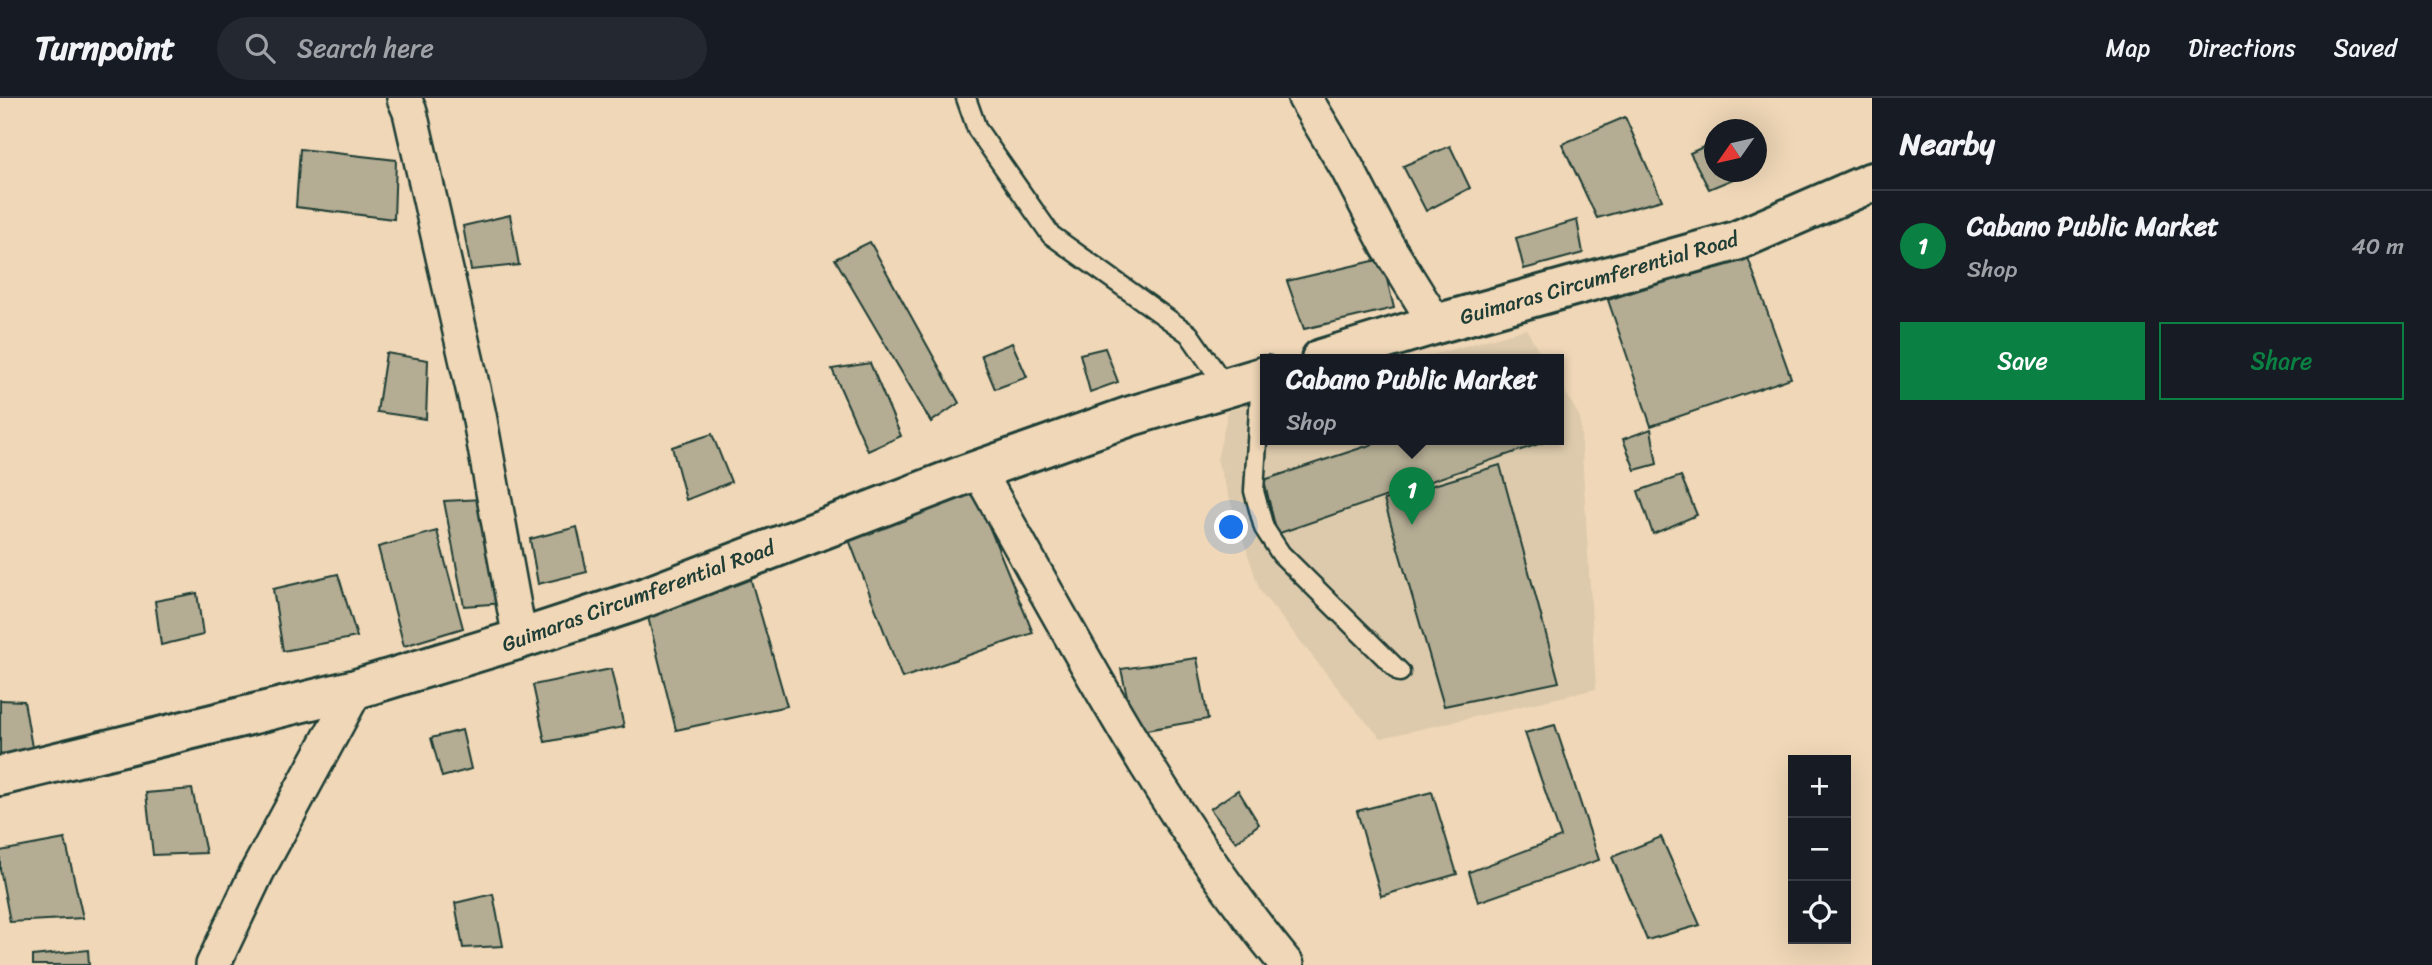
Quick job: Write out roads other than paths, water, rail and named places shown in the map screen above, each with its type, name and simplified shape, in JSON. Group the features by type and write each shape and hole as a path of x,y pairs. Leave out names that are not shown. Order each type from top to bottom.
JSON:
{"main road":[{"name":"Guimaras Circumferential Road","path":"1337,354 1736,241 1872,182"},
{"name":"Guimaras Circumferential Road","path":"0,776 356,689 520,639 633,602 978,470 1131,416 1251,380"}],"street":[{"path":"404,98 410,112 434,212 479,415 520,639"},
{"path":"1306,98 1347,168 1387,245 1436,324"},
{"path":"978,470 1143,762 1205,857 1287,965"},
{"path":"213,965 257,872 356,689"}],"lane":[{"path":"966,98 977,129 1051,235 1251,380 1254,491 1264,528 1281,554 1400,671"}],"place":[{"name":"Cabano Public Market","path":"1412,525"}]}
